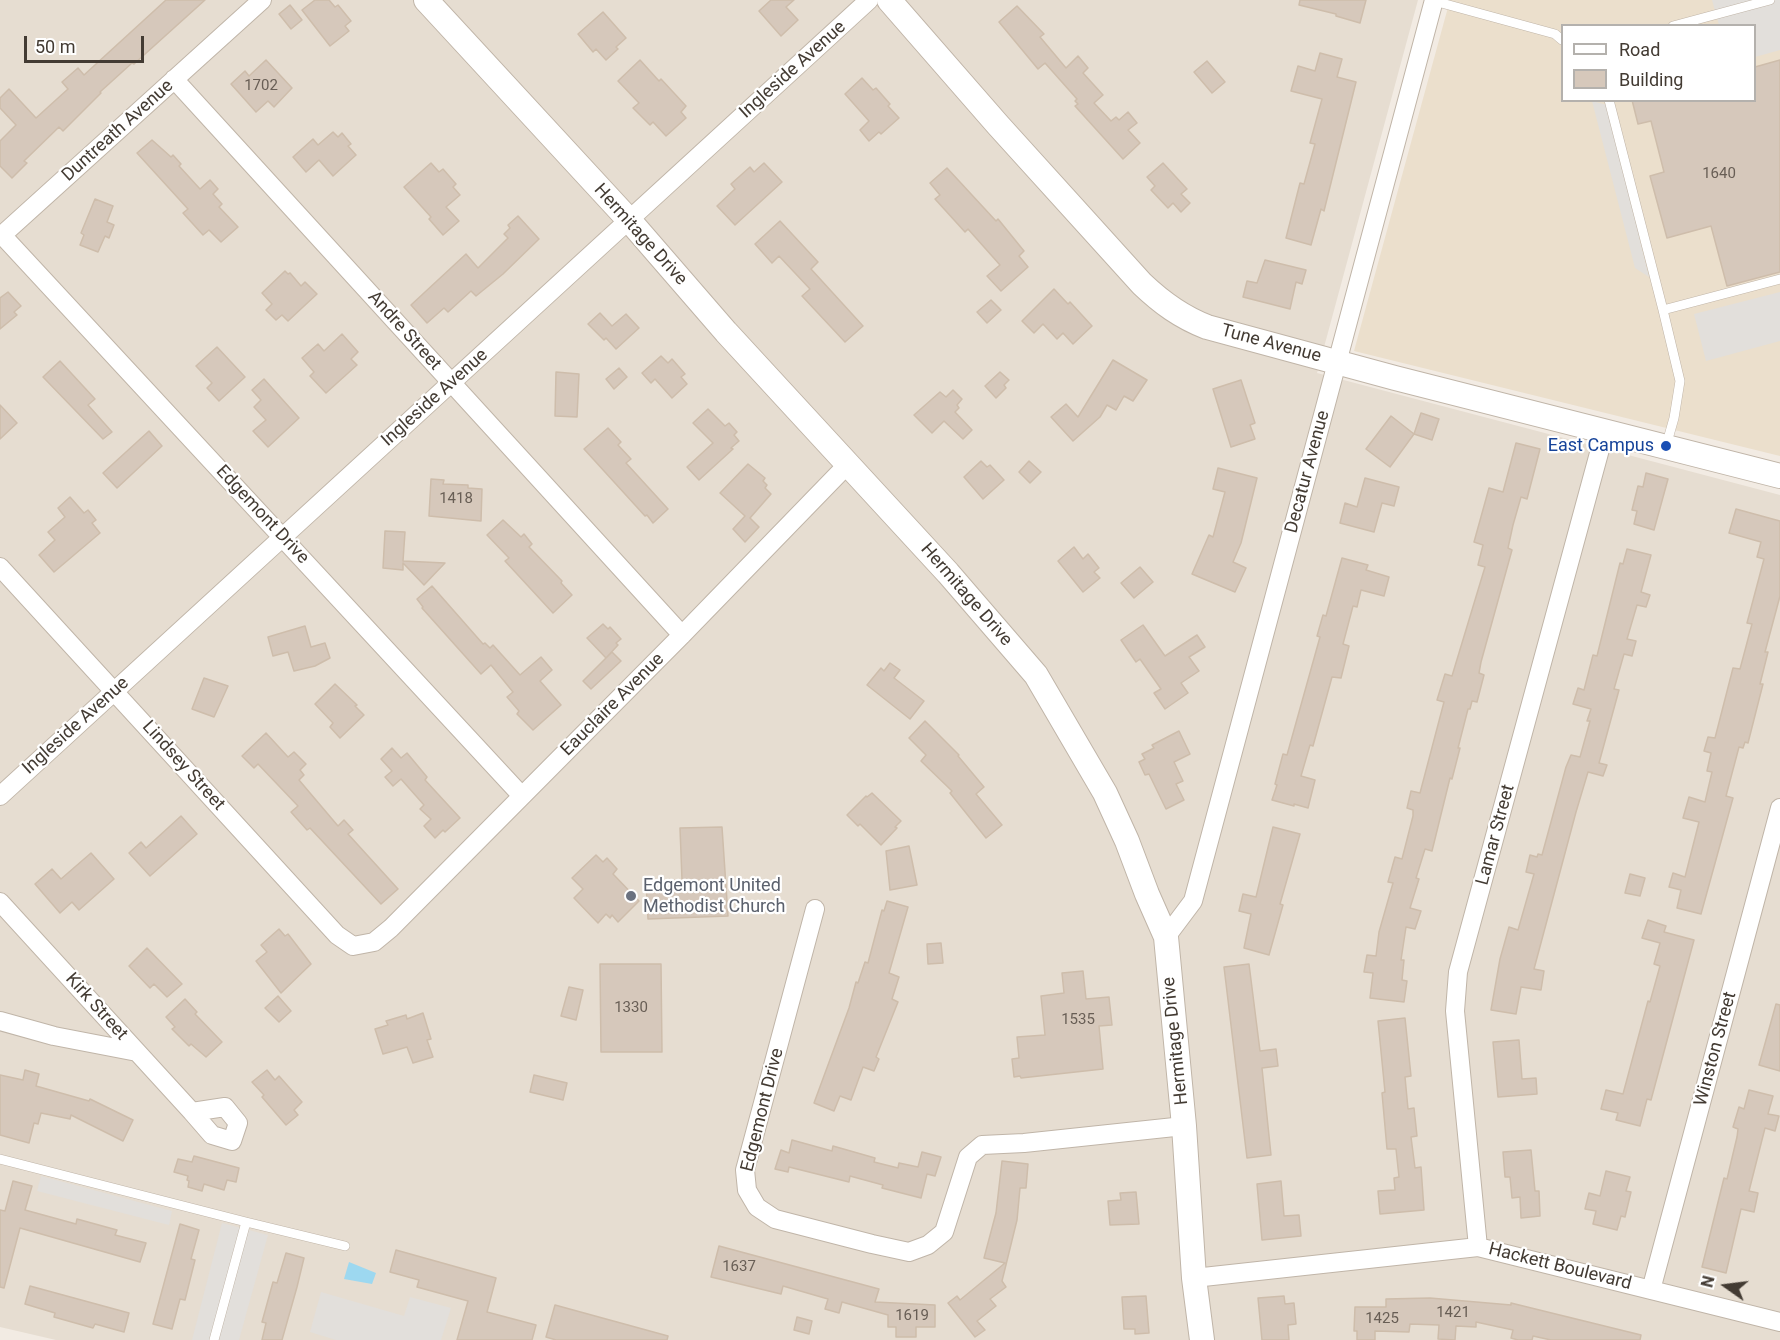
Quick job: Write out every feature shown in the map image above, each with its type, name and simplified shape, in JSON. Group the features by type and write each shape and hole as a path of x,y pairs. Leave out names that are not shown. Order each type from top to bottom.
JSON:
{"street":[{"name":"Duntreath Avenue","path":"1,236 262,0"},
{"name":"Hermitage Drive","path":"426,0 629,220 726,332 948,573 1036,675 1105,793 1166,937 1185,1126 1194,1278 1202,1340"},
{"name":"Ingleside Avenue","path":"0,796 869,0"},
{"name":"Tune Avenue","path":"889,0 998,125 1156,297 1189,320 1207,327 1338,362 1780,476"},
{"name":"Decatur Avenue","path":"1166,937 1192,901 1434,0"},
{"name":"Andre Street","path":"174,79 682,635"},
{"name":"Edgemont Drive","path":"1,236 521,795"},
{"name":"Lamar Street","path":"1478,1247 1455,1011 1458,972 1605,431"},
{"name":"Eauclaire Avenue","path":"374,942 391,928 682,635 848,464"},
{"name":"Lindsey Street","path":"0,567 337,935 353,946 374,942"},
{"name":"Winston Street","path":"1651,1290 1780,808"},
{"name":"Kirk Street","path":"0,902 192,1113"},
{"name":"Edgemont Drive","path":"815,909 745,1170 747,1190 757,1207 775,1219 909,1252 928,1245 944,1232 968,1157 982,1145 1024,1143 1185,1126"},
{"path":"0,1020 54,1036 137,1052"},
{"name":"Hackett Boulevard","path":"1194,1278 1478,1247 1780,1322"}],"lane":[{"path":"1434,0 1555,34 1561,38"},
{"path":"1680,24 1770,0"},
{"path":"1611,102 1680,381 1674,418 1666,446"},
{"path":"1664,310 1780,279"},
{"path":"0,1160 345,1246"},
{"path":"214,1340 246,1222"}],"shaded area":[{"path":"0,0 1418,0 1317,373 1780,495 1780,1340 56,1340 0,1327"},
{"path":"1450,0 1780,0 1780,456 1354,351"},
{"path":"1712,0 1780,0 1780,50 1756,57 1756,24 1719,24"},
{"path":"1592,102 1607,105 1649,277 1635,268"},
{"path":"1780,292 1780,341 1706,361 1694,314"},
{"path":"41,1176 172,1211 169,1225 37,1191"},
{"path":"222,1223 268,1235 239,1340 192,1340"},
{"path":"321,1292 404,1316 410,1297 451,1308 441,1340 336,1340 310,1332"}],"water":[{"path":"349,1262 376,1273 372,1284 344,1279"}],"building":[{"path":"166,0 205,0 100,92 63,131 59,127 24,161 27,163 12,178 0,166 0,141 16,125 0,108 0,98 9,89 36,118 68,89 62,82 78,68 84,75"},
{"path":"315,0 329,0 335,7 338,5 351,21 345,26 349,31 330,46 302,10"},
{"path":"771,0 794,0 786,7 798,20 781,36 759,11"},
{"path":"1300,0 1366,0 1360,23 1336,16 1336,14 1299,5"},
{"path":"290,5 302,20 291,29 279,14"},
{"path":"1017,6 1044,34 1040,37 1066,68 1078,56 1088,68 1083,73 1103,95 1094,103 1111,121 1116,117 1119,120 1128,112 1137,123 1128,130 1140,143 1123,159 1075,106 1078,104 1075,101 1077,99 1045,63 1038,69 999,22"},
{"path":"603,12 626,38 606,60 596,49 593,52 578,34"},
{"path":"1320,53 1342,59 1337,77 1356,82 1324,211 1321,209 1311,245 1286,238 1300,183 1304,184 1315,144 1310,143 1322,99 1291,91 1298,66 1315,71"},
{"path":"266,60 292,88 274,107 268,101 256,112 231,84 245,71 249,76"},
{"path":"640,60 686,106 681,112 686,118 666,136 653,122 650,125 633,108 639,103 618,81"},
{"path":"1780,60 1780,272 1727,286 1711,226 1667,238 1650,176 1664,172 1651,121 1638,124 1632,102 1756,102 1756,67"},
{"path":"1207,61 1225,82 1212,93 1194,72"},
{"path":"862,78 873,90 876,88 899,118 869,141 860,130 869,121 845,94"},
{"path":"333,132 338,137 342,133 351,144 348,146 356,155 333,176 319,160 306,172 293,157 313,139 318,145"},
{"path":"152,140 171,157 173,155 181,164 179,166 200,189 210,180 218,189 213,194 222,204 219,207 238,227 221,242 209,230 203,235 183,213 188,209 137,153"},
{"path":"431,163 439,172 443,169 456,184 453,187 460,195 446,207 459,221 443,235 429,219 431,217 404,187"},
{"path":"764,163 782,182 735,225 717,206 735,189 731,184 750,167 754,172"},
{"path":"1163,163 1187,189 1181,194 1190,203 1181,212 1173,203 1168,208 1151,190 1155,186 1147,177"},
{"path":"947,168 996,221 998,219 1024,251 1019,256 1028,267 1001,291 987,276 1000,265 968,229 965,232 935,199 940,195 930,183"},
{"path":"95,199 113,206 107,222 114,225 109,238 105,236 98,252 80,245 84,235 81,233"},
{"path":"518,216 539,239 503,274 476,296 471,291 448,312 444,308 427,323 411,305 466,254 478,268 508,238 504,234 510,228 508,225"},
{"path":"780,221 818,262 811,269 863,326 845,342 802,296 810,289 779,256 772,263 755,244"},
{"path":"1265,260 1306,270 1302,284 1296,282 1290,309 1243,297 1247,281 1257,283"},
{"path":"285,271 290,273 301,286 305,282 317,294 288,321 282,315 276,320 266,310 272,304 262,293"},
{"path":"1054,289 1068,304 1070,302 1092,326 1073,344 1063,333 1057,339 1043,324 1034,333 1022,321"},
{"path":"8,292 21,306 14,312 17,315 0,329 0,298"},
{"path":"991,300 1001,310 987,323 977,312"},
{"path":"600,313 612,326 626,314 639,328 616,349 588,324"},
{"path":"342,334 358,352 351,359 357,365 326,393 310,376 314,372 302,358 318,344 324,351"},
{"path":"217,347 245,377 219,401 207,388 212,383 196,366"},
{"path":"661,356 668,363 672,359 685,374 681,377 687,384 672,398 655,379 651,383 642,373"},
{"path":"1113,360 1147,380 1133,401 1124,396 1116,410 1107,405 1100,417 1073,441 1051,417 1066,404 1078,417"},
{"path":"60,361 95,399 88,405 112,432 103,439 43,377"},
{"path":"619,368 627,377 614,389 606,379"},
{"path":"556,372 579,374 577,417 555,416"},
{"path":"1000,372 1009,380 1004,385 1006,388 996,398 985,386"},
{"path":"264,379 299,418 268,447 253,431 266,420 254,407 261,400 252,390"},
{"path":"1241,380 1255,423 1250,425 1255,439 1231,447 1213,389"},
{"path":"953,390 962,399 955,412 972,430 963,439 944,421 932,433 914,415 940,392 946,397"},
{"path":"0,405 17,423 0,439"},
{"path":"708,409 725,426 729,423 737,432 734,435 739,441 699,480 687,467 713,443 693,423"},
{"path":"1421,413 1439,419 1432,440 1414,434"},
{"path":"1391,416 1414,434 1390,467 1366,449"},
{"path":"608,428 621,442 618,445 631,459 626,463 668,509 653,523 584,449"},
{"path":"149,431 162,446 117,488 103,473"},
{"path":"1516,443 1540,449 1527,499 1521,497 1513,525 1508,548 1512,550 1481,662 1479,673 1484,675 1477,702 1472,701 1468,709 1458,748 1460,748 1432,851 1425,849 1416,878 1419,879 1410,908 1421,911 1415,929 1406,927 1401,960 1404,960 1402,980 1407,981 1404,1002 1370,998 1373,973 1364,972 1367,955 1376,956 1379,932 1393,883 1388,882 1395,857 1402,859 1413,816 1413,810 1407,808 1411,791 1420,793 1444,702 1437,700 1445,674 1452,676 1485,567 1478,565 1483,545 1474,542 1489,488 1503,492"},
{"path":"981,461 987,467 990,465 1004,480 983,499 964,477"},
{"path":"1029,461 1041,472 1030,483 1019,472"},
{"path":"748,464 765,478 763,481 767,485 765,488 771,494 750,518 759,527 745,542 733,529 745,516 720,493"},
{"path":"1218,468 1257,478 1241,543 1233,562 1246,568 1235,592 1192,574 1209,535 1213,537 1225,492 1213,489"},
{"path":"1646,473 1668,479 1654,530 1634,524 1637,511 1632,510 1638,486 1643,487"},
{"path":"1365,478 1399,487 1394,506 1382,503 1374,532 1340,523 1345,503 1357,507"},
{"path":"431,479 444,480 443,484 468,485 468,488 482,489 481,521 429,516"},
{"path":"70,497 84,513 88,510 96,520 92,523 100,533 54,572 39,555 55,540 48,532 65,517 58,508"},
{"path":"1736,509 1780,521 1780,596 1765,652 1768,652 1760,684 1763,684 1748,743 1745,742 1743,748 1739,747 1726,796 1733,798 1701,914 1677,908 1681,890 1669,887 1673,873 1685,877 1699,822 1683,818 1689,797 1705,802 1712,772 1707,771 1711,753 1704,751 1708,737 1715,738 1733,668 1740,669 1752,624 1747,623 1764,559 1757,557 1761,542 1729,533"},
{"path":"503,520 521,537 524,534 532,544 529,547 562,581 561,583 572,595 553,613 505,561 509,558 487,535"},
{"path":"385,531 405,532 403,561 445,563 424,585 403,563 403,570 383,568"},
{"path":"1074,547 1083,559 1088,554 1099,568 1094,572 1100,578 1083,592 1058,561"},
{"path":"1627,549 1651,555 1641,592 1650,595 1646,607 1637,605 1627,639 1636,641 1632,656 1624,654 1614,689 1619,690 1599,763 1607,765 1603,776 1588,772 1576,812 1534,969 1544,971 1541,990 1521,987 1516,1014 1491,1010 1500,959 1509,927 1518,930 1534,874 1526,872 1530,855 1537,857 1538,854 1542,855 1566,767 1571,755 1580,757 1591,709 1573,704 1578,688 1584,690 1593,655 1597,656 1620,563 1623,564"},
{"path":"1342,558 1368,565 1366,570 1389,577 1384,596 1361,590 1357,607 1353,606 1343,644 1349,646 1341,678 1332,677 1313,746 1310,745 1301,776 1315,780 1308,808 1294,804 1294,806 1272,800 1277,785 1275,784 1283,754 1287,755 1320,637 1317,636 1323,615 1326,616"},
{"path":"1140,567 1153,582 1134,598 1121,583"},
{"path":"432,586 483,644 485,643 490,648 493,645 520,675 541,657 552,670 540,681 561,705 533,730 517,714 519,711 507,697 513,692 491,665 481,674 422,608 417,599"},
{"path":"603,624 608,629 610,627 621,639 606,658 587,638"},
{"path":"1143,625 1165,656 1197,635 1205,647 1189,657 1199,671 1181,683 1188,693 1165,709 1154,693 1161,689 1140,659 1136,662 1121,640"},
{"path":"305,626 311,647 325,643 330,658 315,666 294,671 288,652 273,656 268,637"},
{"path":"612,652 621,661 591,689 583,681"},
{"path":"890,663 900,670 894,678 924,701 910,719 867,685 881,668 884,671"},
{"path":"204,678 228,686 214,717 192,709"},
{"path":"335,684 364,715 340,738 330,727 333,723 315,704"},
{"path":"925,721 959,755 984,787 976,794 1002,825 986,838 950,793 952,791 921,761 926,755 909,738"},
{"path":"1179,731 1190,754 1174,762 1183,781 1176,784 1184,800 1166,809 1149,774 1145,775 1139,762 1145,759 1142,754 1154,748 1152,745"},
{"path":"266,733 288,757 294,752 306,764 300,770 304,775 299,780 338,826 344,820 353,830 348,834 398,889 381,904 310,828 307,830 291,812 298,806 258,764 254,768 242,756"},
{"path":"392,748 401,758 407,753 427,777 425,780 460,818 435,838 424,826 431,819 420,809 424,805 401,779 393,786 385,777 392,771 381,759"},
{"path":"872,793 901,821 881,845 860,824 858,826 847,815"},
{"path":"181,816 197,834 150,876 129,853 141,842 146,848"},
{"path":"722,827 728,916 648,919 646,882 682,880 680,828"},
{"path":"1273,827 1300,834 1280,904 1283,905 1269,955 1244,948 1251,914 1239,911 1243,894 1256,897"},
{"path":"909,846 917,885 890,890 886,851"},
{"path":"91,853 114,879 79,910 72,902 60,913 35,884 52,869 61,879"},
{"path":"596,855 603,862 607,858 617,869 613,874 639,901 618,922 612,915 610,918 606,914 598,923 574,898 583,889 572,878"},
{"path":"1630,874 1645,878 1640,896 1625,893"},
{"path":"887,901 908,907 889,973 899,977 892,999 898,1002 876,1057 879,1059 874,1071 863,1067 851,1100 840,1096 834,1111 814,1103 849,1008 856,982 858,983 865,962 868,963 882,910 884,911"},
{"path":"1648,920 1666,926 1664,932 1694,940 1651,1100 1647,1099 1640,1126 1616,1120 1618,1113 1601,1109 1606,1090 1623,1094 1648,1001 1650,1002 1660,966 1654,964 1660,943 1642,938"},
{"path":"279,929 285,936 288,934 311,964 281,993 256,961 267,952 261,945"},
{"path":"941,943 943,963 928,964 927,944"},
{"path":"147,948 182,984 167,997 154,984 150,988 129,966"},
{"path":"600,964 661,964 662,1052 601,1052"},
{"path":"1249,964 1260,1051 1276,1049 1278,1066 1262,1068 1271,1155 1247,1158 1224,967"},
{"path":"1083,971 1086,999 1109,997 1112,1025 1099,1026 1103,1069 1014,1077 1012,1059 1019,1058 1017,1037 1045,1035 1041,996 1064,993 1062,973"},
{"path":"569,987 583,990 576,1020 561,1016"},
{"path":"278,996 291,1011 279,1022 265,1008"},
{"path":"185,999 197,1012 195,1014 222,1042 206,1057 191,1044 189,1046 172,1029 175,1027 166,1017"},
{"path":"1776,1004 1780,1005 1780,1071 1759,1065"},
{"path":"423,1013 431,1039 427,1040 433,1057 413,1063 407,1047 383,1054 375,1029 388,1025 386,1021 406,1015 407,1019"},
{"path":"1405,1018 1411,1076 1405,1077 1408,1109 1414,1108 1417,1136 1411,1137 1415,1168 1421,1167 1424,1210 1380,1214 1378,1191 1395,1190 1394,1178 1399,1177 1396,1149 1387,1149 1382,1093 1385,1092 1378,1021"},
{"path":"1519,1040 1522,1079 1536,1078 1537,1094 1498,1097 1493,1042"},
{"path":"25,1070 39,1074 36,1086 89,1101 90,1099 133,1120 123,1141 71,1115 70,1119 41,1113 38,1124 34,1123 29,1143 0,1135 0,1075 23,1080"},
{"path":"267,1070 275,1080 279,1076 302,1102 294,1110 298,1115 286,1125 252,1082"},
{"path":"534,1075 567,1083 563,1100 530,1092"},
{"path":"1749,1090 1773,1096 1768,1114 1779,1116 1775,1131 1765,1128 1749,1191 1758,1193 1754,1212 1741,1209 1726,1273 1702,1267 1724,1178 1727,1179 1737,1137 1738,1129 1733,1127 1739,1107 1744,1109"},
{"path":"792,1140 832,1151 833,1146 875,1158 874,1162 898,1168 899,1163 918,1167 922,1152 941,1157 935,1176 927,1174 921,1198 882,1188 883,1185 850,1176 849,1182 789,1167 788,1172 775,1169 781,1150 789,1153"},
{"path":"1531,1150 1535,1191 1539,1191 1540,1216 1521,1218 1520,1197 1512,1198 1510,1177 1505,1177 1503,1152"},
{"path":"194,1156 239,1168 236,1182 227,1180 224,1190 204,1184 202,1191 188,1187 188,1176 174,1172 178,1159 192,1162"},
{"path":"1002,1161 1028,1164 1026,1188 1020,1188 1017,1220 1002,1281 1006,1287 990,1299 996,1306 977,1321 985,1330 975,1337 948,1303 957,1296 960,1300 1005,1263 984,1258 996,1213"},
{"path":"1606,1171 1630,1177 1626,1191 1631,1192 1625,1217 1621,1216 1617,1230 1593,1224 1596,1211 1585,1209 1589,1193 1600,1196"},
{"path":"13,1181 32,1186 25,1210 76,1224 77,1219 117,1230 115,1235 146,1243 140,1262 20,1228 4,1288 0,1287 0,1210 5,1211"},
{"path":"1281,1181 1284,1216 1299,1215 1301,1236 1262,1240 1257,1184"},
{"path":"1136,1192 1139,1224 1110,1225 1108,1201 1121,1200 1120,1193"},
{"path":"180,1224 199,1230 191,1259 195,1260 185,1300 180,1299 172,1329 153,1324"},
{"path":"719,1246 879,1289 875,1302 935,1305 935,1327 916,1327 916,1337 896,1337 896,1327 888,1327 888,1315 842,1302 839,1313 825,1309 828,1299 783,1286 781,1294 711,1277"},
{"path":"396,1250 496,1278 487,1312 536,1325 532,1340 457,1340 468,1301 417,1287 419,1280 390,1272"},
{"path":"286,1253 304,1258 297,1287 282,1340 262,1340 266,1323 262,1322 273,1282 277,1283"},
{"path":"30,1286 129,1313 124,1332 95,1324 93,1328 54,1317 55,1313 25,1304"},
{"path":"1146,1296 1149,1333 1135,1334 1135,1329 1124,1329 1122,1297"},
{"path":"1284,1296 1285,1304 1294,1303 1296,1324 1288,1325 1289,1340 1262,1340 1258,1298"},
{"path":"1430,1298 1511,1305 1511,1303 1641,1335 1640,1340 1551,1340 1533,1336 1532,1340 1518,1340 1511,1338 1513,1330 1476,1322 1476,1327 1456,1326 1455,1340 1438,1339 1439,1325 1410,1324 1409,1332 1375,1331 1375,1340 1357,1340 1357,1331 1354,1331 1355,1307 1386,1307 1386,1299"},
{"path":"555,1305 668,1336 667,1340 556,1340 546,1337"},
{"path":"797,1317 812,1321 809,1334 794,1330"}],"place":[{"name":"East Campus","path":"1666,446"},
{"name":"Edgemont United Methodist Church","path":"631,896"}]}
